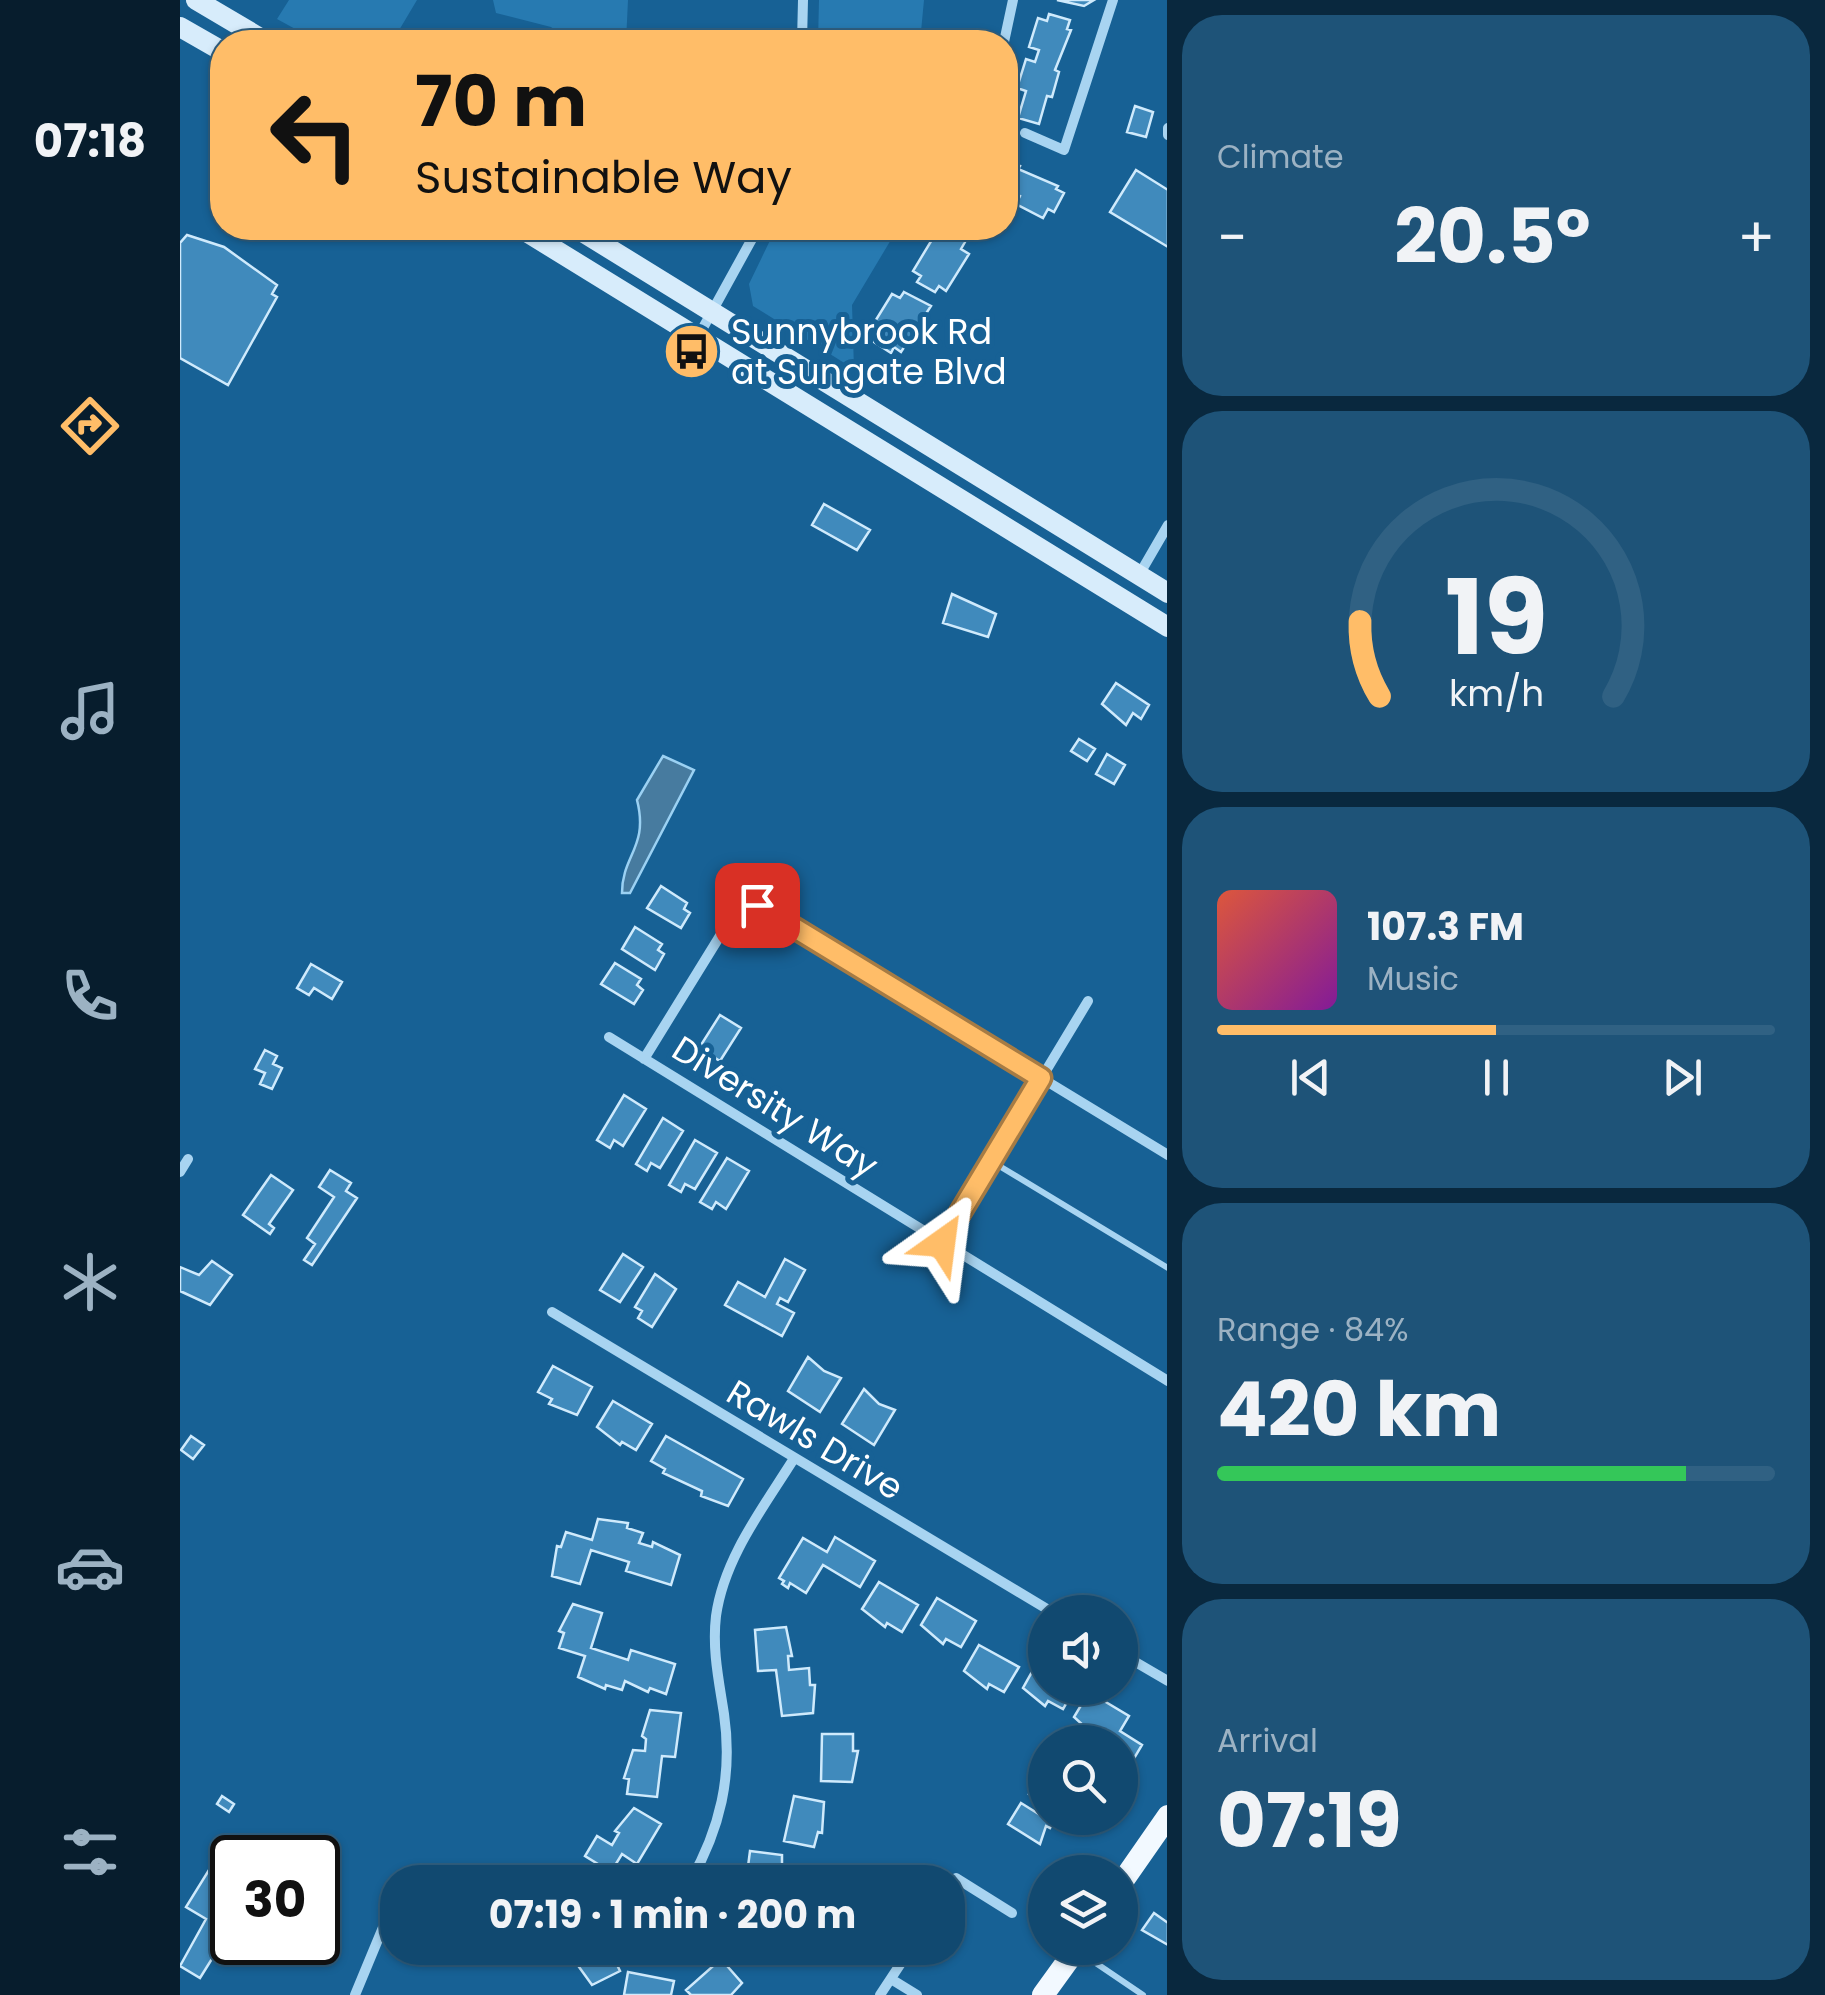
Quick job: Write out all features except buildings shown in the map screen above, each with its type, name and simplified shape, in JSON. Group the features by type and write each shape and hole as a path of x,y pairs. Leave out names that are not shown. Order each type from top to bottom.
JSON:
{"main road":[{"path":"196,0 247,30"},
{"path":"180,27 210,44"},
{"path":"539,240 1167,626"},
{"path":"596,240 1167,591"},
{"path":"1138,1859 1167,1817"},
{"path":"1043,1995 1064,1965"}],"street":[{"path":"802,30 803,0"},
{"path":"1007,30 1013,0"},
{"path":"1025,134 1064,150 1113,0"},
{"path":"697,338 751,240"},
{"path":"1138,574 1167,527"},
{"path":"644,1059 744,897 1167,1154"},
{"path":"942,1243 1088,1001"},
{"name":"Diversity Way","path":"609,1038 1167,1379"},
{"path":"180,1172 188,1159"},
{"name":"Rawls Drive","path":"552,1312 1028,1598"},
{"path":"698,1865 714,1833 727,1773 715,1649 720,1598 741,1546 794,1460"},
{"path":"1138,1664 1167,1680"},
{"path":"965,1884 1012,1913"},
{"path":"354,1995 380,1934"},
{"path":"880,1995 900,1965"},
{"path":"891,1979 918,1995"}],"lane":[{"path":"991,1161 1167,1267"},
{"path":"1100,1965 1142,1995"}],"shaded area":[{"path":"289,0 417,0 399,30 297,30 277,19"},
{"path":"493,0 628,0 627,30 555,30 496,13"},
{"path":"819,0 924,0 921,30 818,30"},
{"path":"770,240 891,240 852,305 854,369 753,306 749,284"},
{"path":"663,756 694,770 630,893 622,893 640,829 637,800"}],"place":[{"name":"Sunnybrook Rd at Sungate Blvd","path":"692,352"}],"route":[{"path":"757,905 1041,1078 942,1243"}]}
